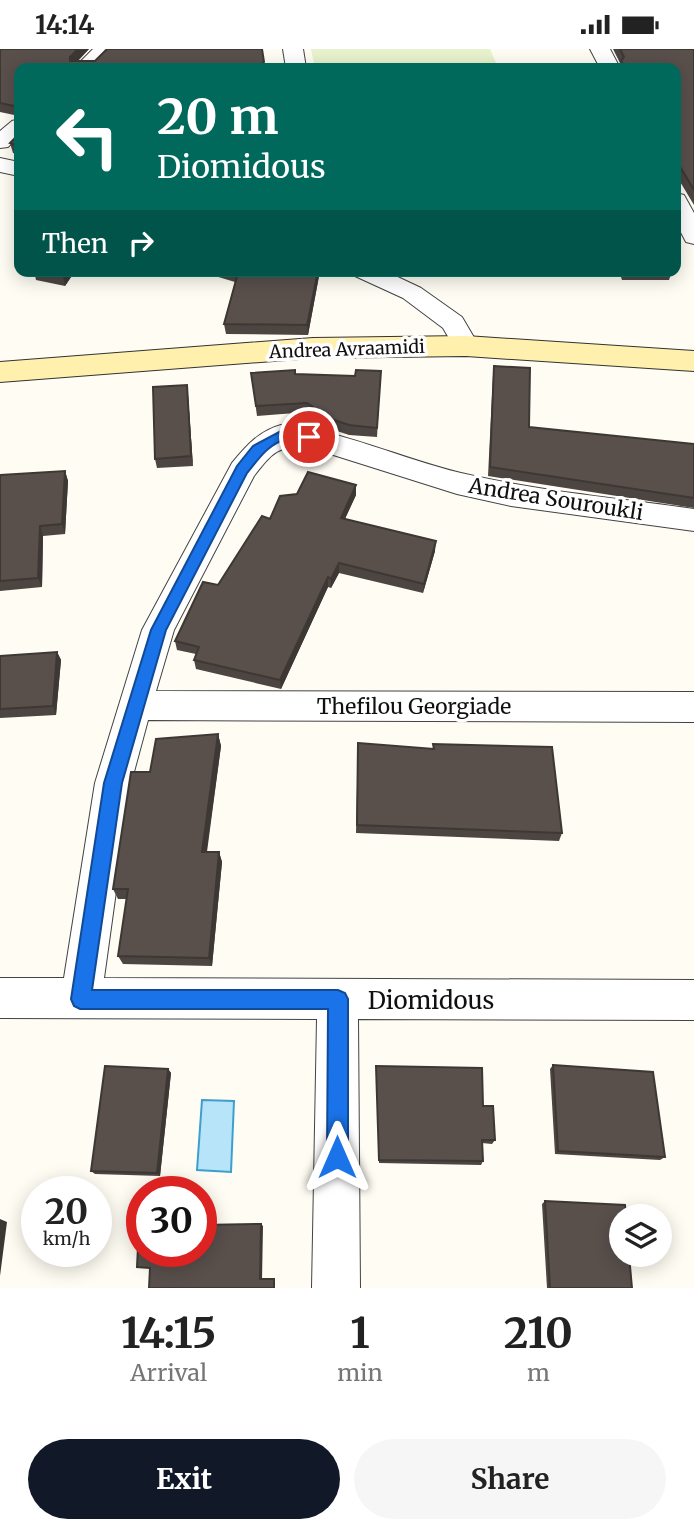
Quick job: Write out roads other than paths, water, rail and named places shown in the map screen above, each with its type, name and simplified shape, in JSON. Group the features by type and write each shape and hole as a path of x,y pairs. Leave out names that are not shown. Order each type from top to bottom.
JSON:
{"street":[{"path":"89,63 104,49"},
{"path":"0,142 14,129"},
{"path":"681,210 694,237"},
{"path":"377,277 412,293 453,323 466,346"},
{"name":"Andrea Avraamidi","path":"0,372 313,348 466,346 694,361"},
{"name":"Andrea Souroukli","path":"80,999 113,783 159,630 201,544 242,470 258,450 281,435 309,437 457,483 511,495 694,520"},
{"name":"Thefilou Georgiade","path":"135,705 694,707"},
{"name":"Diomidous","path":"0,998 694,1000"},
{"path":"337,1288 338,999"}],"water":[{"path":"202,1100 234,1101 231,1172 197,1170"}]}
